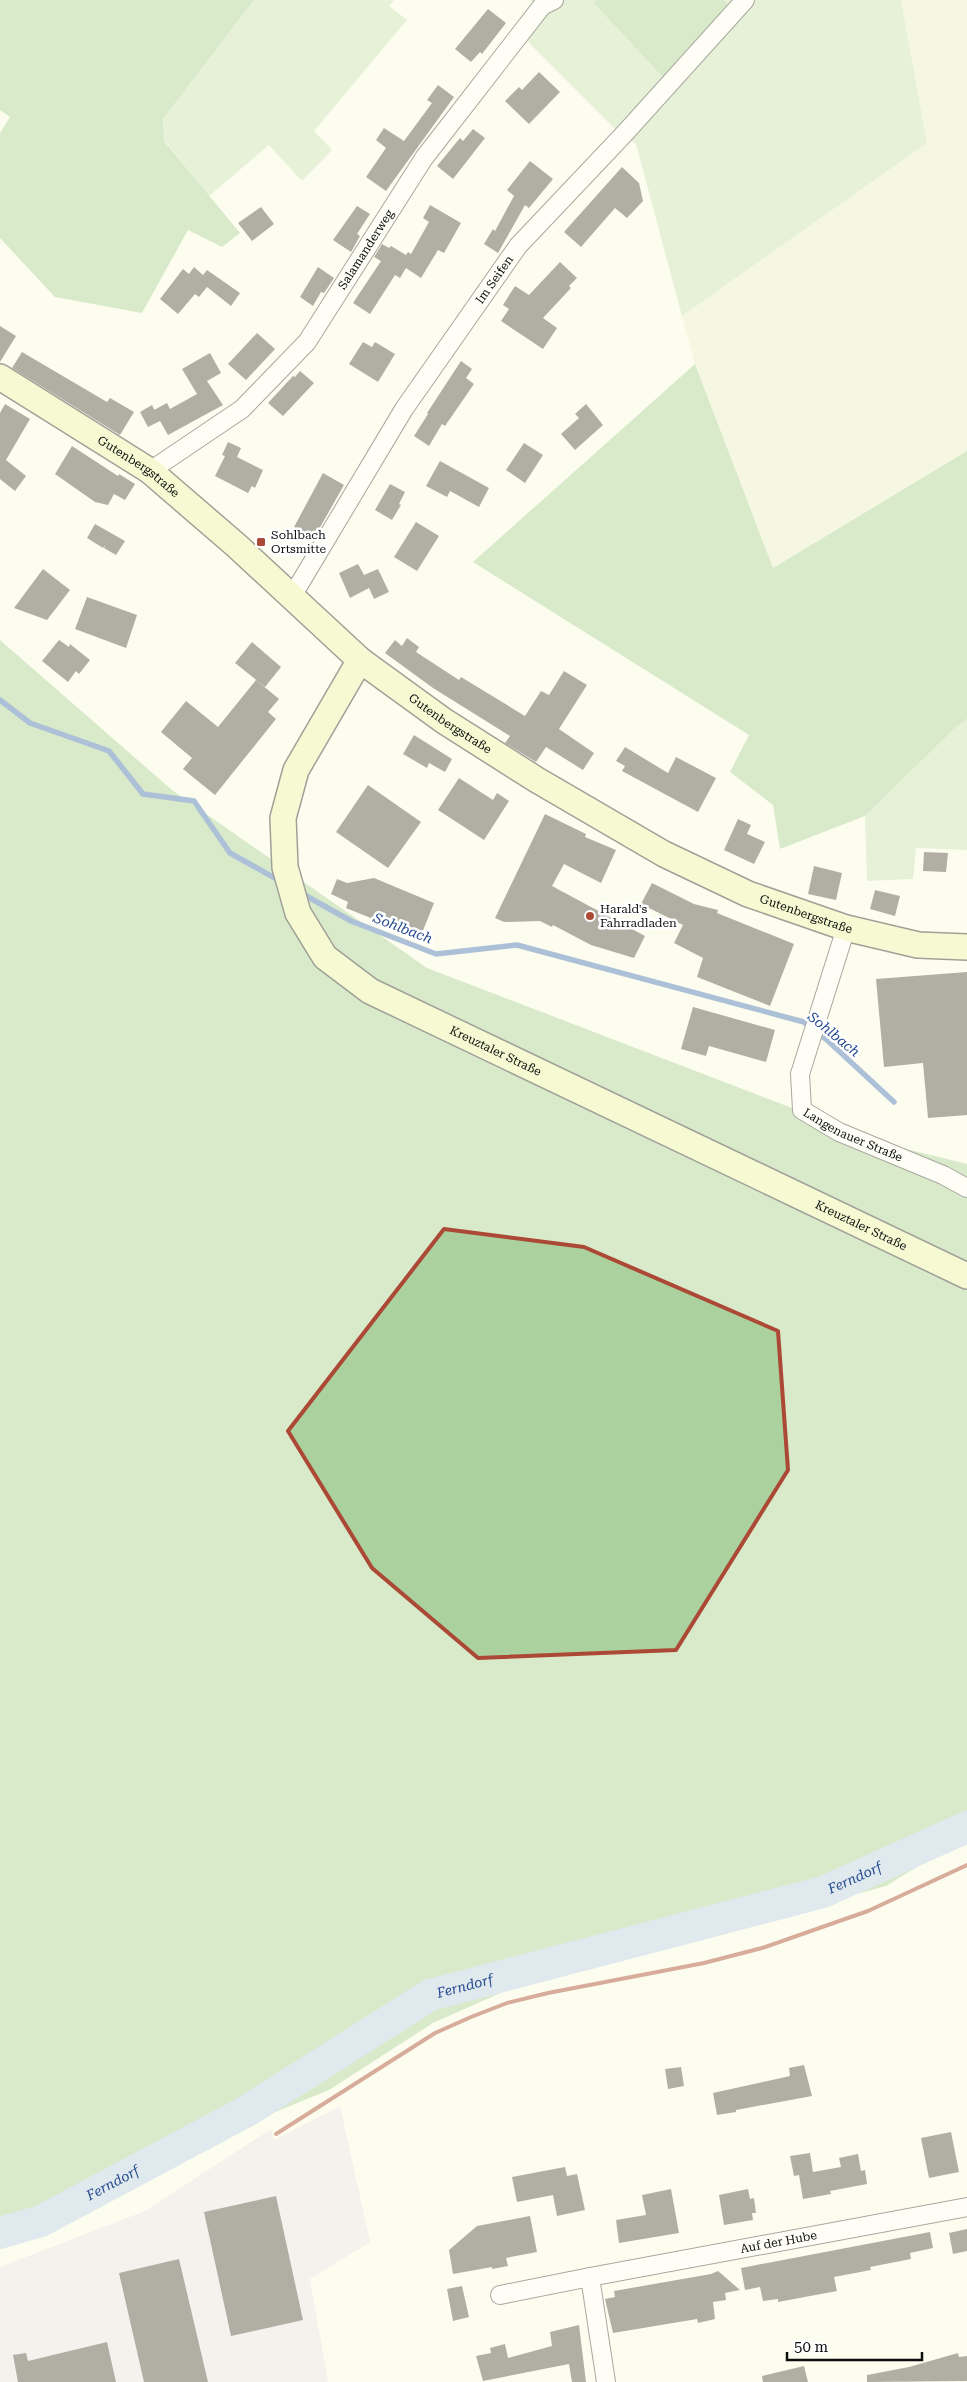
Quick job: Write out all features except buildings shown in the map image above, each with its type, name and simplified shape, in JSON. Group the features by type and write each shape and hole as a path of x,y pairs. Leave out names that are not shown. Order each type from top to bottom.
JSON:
{"street":[{"name":"Salamanderweg","path":"150,471 242,409 307,342 424,158 542,6 554,0"},
{"name":"Im Seifen","path":"292,598 404,409 518,246 625,133 745,0"},
{"name":"Gutenbergstraße","path":"0,377 150,471 237,546 360,660 452,726 537,780 664,854 748,894 846,928 918,945 967,947"},
{"name":"Kreuztaler Straße","path":"360,660 296,770 283,818 285,868 298,913 325,957 370,991 967,1276"},
{"name":"Langenauer Straße","path":"846,928 800,1074 802,1110 838,1132 967,1188"},
{"path":"943,1176 967,1175"},
{"name":"Auf der Hube","path":"500,2295 967,2207"},
{"path":"590,2277 606,2382"}],"highlighted area":[{"path":"444,1229 584,1247 778,1331 788,1470 676,1650 478,1658 372,1568 288,1431"}],"shaded area":[{"path":"340,2106 370,2242 310,2279 328,2382 0,2382 0,2267 145,2211 271,2129 274,2140"}],"green space":[{"path":"0,0 254,0 163,119 164,141 240,233 222,247 188,230 142,313 55,297 0,238 0,133 10,117 0,110"},
{"path":"254,0 394,0 389,6 407,20 314,131 332,150 302,181 269,145 209,196 164,140 163,119"},
{"path":"530,0 596,0 593,2 732,10 724,0 901,0 927,143 682,316 636,144 615,129 528,42 537,6"},
{"path":"596,0 724,0 733,10 663,77 593,2"},
{"path":"901,0 967,0 967,451 773,568 695,364 682,316 927,143"},
{"path":"695,364 773,568 967,451 967,719 955,728 865,816 780,849 773,805 730,772 749,735 473,562"},
{"path":"0,640 172,790 427,968 886,1144 967,1164 967,1836 886,1886 523,1983 433,2023 329,2090 0,2225"},
{"path":"967,719 967,850 916,848 913,879 867,881 865,816 955,728"}],"waterway":[{"name":"Sohlbach","path":"0,700 30,723 109,751 143,794 194,801 230,853 282,882"},
{"name":"Sohlbach","path":"301,893 351,921 436,954 517,945 804,1022 827,1040 894,1102"},
{"name":"Ferndorf","path":"0,2233 41,2221 247,2111 430,1995 823,1892 967,1827"}],"railway":[{"path":"276,2134 435,2033 471,2017 507,2003 548,1993 704,1963 762,1948 868,1911 967,1865"}],"place":[{"name":"Sohlbach Ortsmitte","path":"261,542"},
{"name":"Harald's Fahrradladen","path":"590,916"}]}
